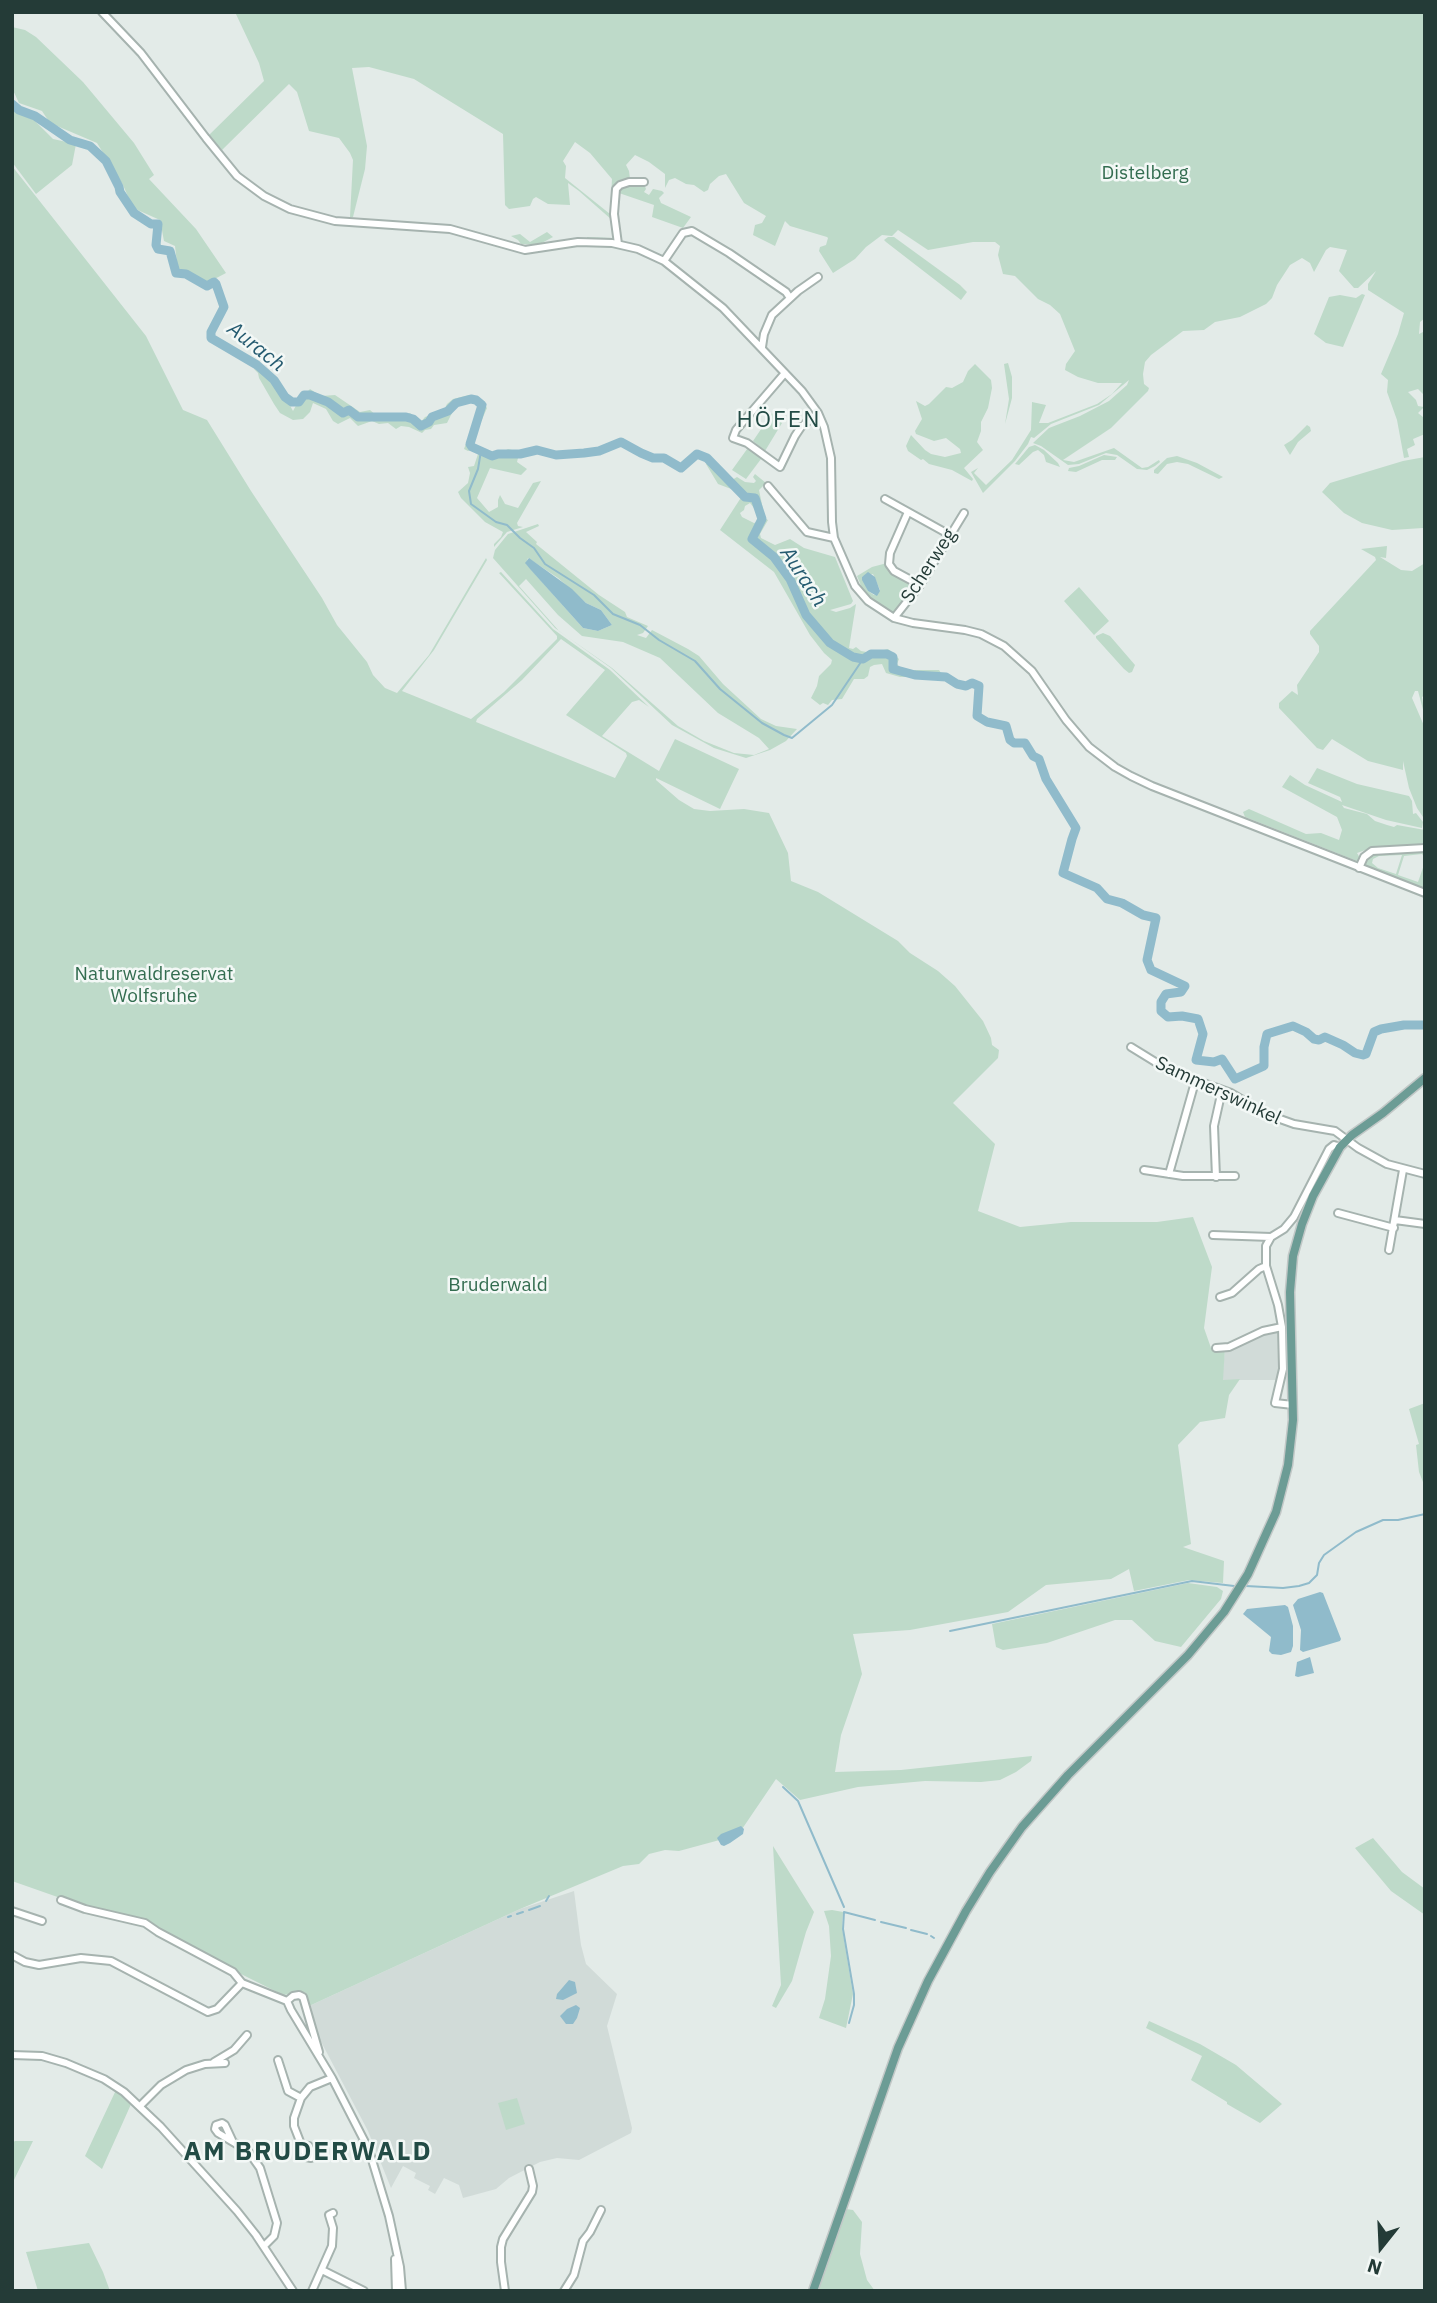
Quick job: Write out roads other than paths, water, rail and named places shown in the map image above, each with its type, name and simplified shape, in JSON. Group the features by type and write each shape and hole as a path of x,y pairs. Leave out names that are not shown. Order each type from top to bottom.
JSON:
{"main road":[{"path":"813,2291 898,2048 947,1944 990,1872 1022,1827 1068,1775 1188,1655 1223,1614 1239,1590 1267,1534 1284,1487 1292,1437 1293,1405 1290,1292 1293,1256 1302,1224 1313,1196 1340,1147 1425,1078"}],"street":[{"path":"102,12 141,53 237,176 275,202 305,215 335,221 450,229 518,249 593,241 618,244 653,254 664,261 703,290 762,347 818,413 831,458 834,538 845,566 862,596 878,610 898,619 981,634 1004,646 1031,671 1077,735 1115,767 1131,776 1425,893"},
{"path":"618,244 614,210 615,189 629,182 644,182"},
{"path":"664,261 683,233 692,231 729,253 786,292 790,298"},
{"path":"762,347 772,315 818,277"},
{"path":"785,373 736,430 733,438 747,443 780,467 794,436 818,413"},
{"path":"768,486 807,532 834,538"},
{"path":"885,499 950,534"},
{"path":"908,512 890,553 889,564 894,571 920,585"},
{"name":"Scherweg","path":"898,619 964,513"},
{"path":"1359,868 1364,857 1372,851 1425,848"},
{"name":"Sammerswinkel","path":"1131,1047 1170,1071 1222,1090 1284,1122 1330,1129 1367,1153 1403,1170 1425,1174"},
{"path":"1169,1174 1195,1082"},
{"path":"1216,1177 1214,1126 1222,1090"},
{"path":"1213,1235 1271,1237 1284,1229 1294,1217 1329,1149 1334,1145 1340,1147"},
{"path":"1144,1170 1169,1174 1235,1176"},
{"path":"1389,1250 1403,1170"},
{"path":"1338,1213 1395,1224 1425,1224"},
{"path":"1271,1237 1265,1252 1266,1266 1282,1327 1283,1369 1275,1403 1293,1405"},
{"path":"1220,1297 1233,1293 1259,1269 1266,1266"},
{"path":"1216,1348 1229,1347 1263,1331 1282,1327"},
{"path":"61,1900 92,1911 142,1921 233,1972 242,1983 287,2001 332,2078 369,2150 382,2188 396,2247 402,2291"},
{"path":"12,1910 42,1921"},
{"path":"12,1955 39,1965 89,1958 111,1961 208,2012 217,2009 242,1983"},
{"path":"287,2001 293,1996 303,1997 321,2060"},
{"path":"210,2064 234,2050 247,2035"},
{"path":"12,2055 42,2056 79,2068 111,2083 140,2106 218,2189 264,2246 293,2291"},
{"path":"278,2060 288,2091 301,2098"},
{"path":"140,2106 150,2093 186,2070 225,2063"},
{"path":"301,2145 294,2122 301,2098 310,2087 332,2078"},
{"path":"232,2140 256,2160 274,2208 276,2230 264,2246"},
{"path":"505,2291 501,2247 532,2192 529,2169"},
{"path":"564,2291 574,2275 583,2241 601,2210"},
{"path":"312,2291 332,2246 333,2228"},
{"path":"396,2247 396,2291"},
{"path":"322,2270 360,2290"}],"water":[{"path":"529,558 572,589 586,603 601,610 612,625 598,631 583,628 525,563"},
{"path":"868,572 875,577 880,591 877,596 868,591 862,580"},
{"path":"1323,1593 1341,1639 1303,1652 1300,1650 1301,1630 1293,1605 1298,1599"},
{"path":"1285,1605 1293,1626 1293,1646 1291,1652 1272,1654 1269,1651 1271,1637 1243,1614 1247,1609"},
{"path":"1310,1657 1314,1673 1295,1676 1297,1662"},
{"path":"741,1826 744,1829 743,1834 724,1846 721,1845 717,1838 721,1834"},
{"path":"569,1980 575,1982 577,1993 563,2000 556,1999 557,1994"},
{"path":"576,2005 580,2008 577,2018 573,2024 566,2024 560,2016"}],"waterway":[{"name":"Aurach","path":"12,104 70,140 90,146 106,161 120,192 134,213 151,224 158,224 156,245 158,249 170,251 176,273 186,274 207,286 214,282 216,284 224,307 211,332 211,338 257,365 292,402 299,402 304,395 310,395 328,402 343,413 349,410 358,417 406,417 421,426 432,417 448,411 456,403 471,399 482,405 470,444 492,456 537,450 556,455 584,453 599,451 621,442 653,458 664,458 681,468 697,454 707,458 745,497 755,498 762,519 752,539 774,557 790,579 806,615 830,643 853,657 863,659 871,654 887,654 893,657 893,669 915,675 946,677 966,686 972,683 979,686 977,716 987,722 1006,726 1010,740 1014,743 1025,743 1033,756 1039,759 1046,779 1076,828 1063,873 1097,888 1107,899 1156,918 1147,960 1151,970 1185,986 1181,992 1166,994 1161,1002 1161,1011 1168,1017 1198,1019 1203,1034 1196,1060 1214,1062 1222,1059 1235,1079 1264,1066 1267,1034 1293,1026 1314,1039 1325,1037 1363,1055 1366,1054 1374,1032 1404,1025 1425,1025"},
{"path":"481,451 478,469 469,491 471,504 496,522 507,525 534,548 545,564 594,595 613,614 640,625 659,640 695,661 720,689 762,723 784,735 792,738 832,705 863,659"},
{"path":"1246,1586 1283,1588 1309,1583 1317,1575 1324,1555 1356,1532 1383,1520 1398,1520 1425,1514"},
{"path":"950,1631 1192,1581 1234,1586"},
{"path":"783,1787 798,1801 844,1907"},
{"path":"546,1901 549,1896"},
{"path":"529,1910 540,1906"},
{"path":"517,1914 523,1912"},
{"path":"849,2023 854,1994 843,1929 844,1912 875,1920"},
{"path":"881,1922 906,1928"},
{"path":"911,1930 927,1934"}],"district":[{"name":"HÖFEN","path":"779,420"},
{"name":"AM BRUDERWALD","path":"308,2152"}],"park label":[{"name":"Distelberg","path":"1145,174"},
{"name":"Naturwaldreservat Wolfsruhe","path":"154,986"},
{"name":"Bruderwald","path":"498,1286"}]}
